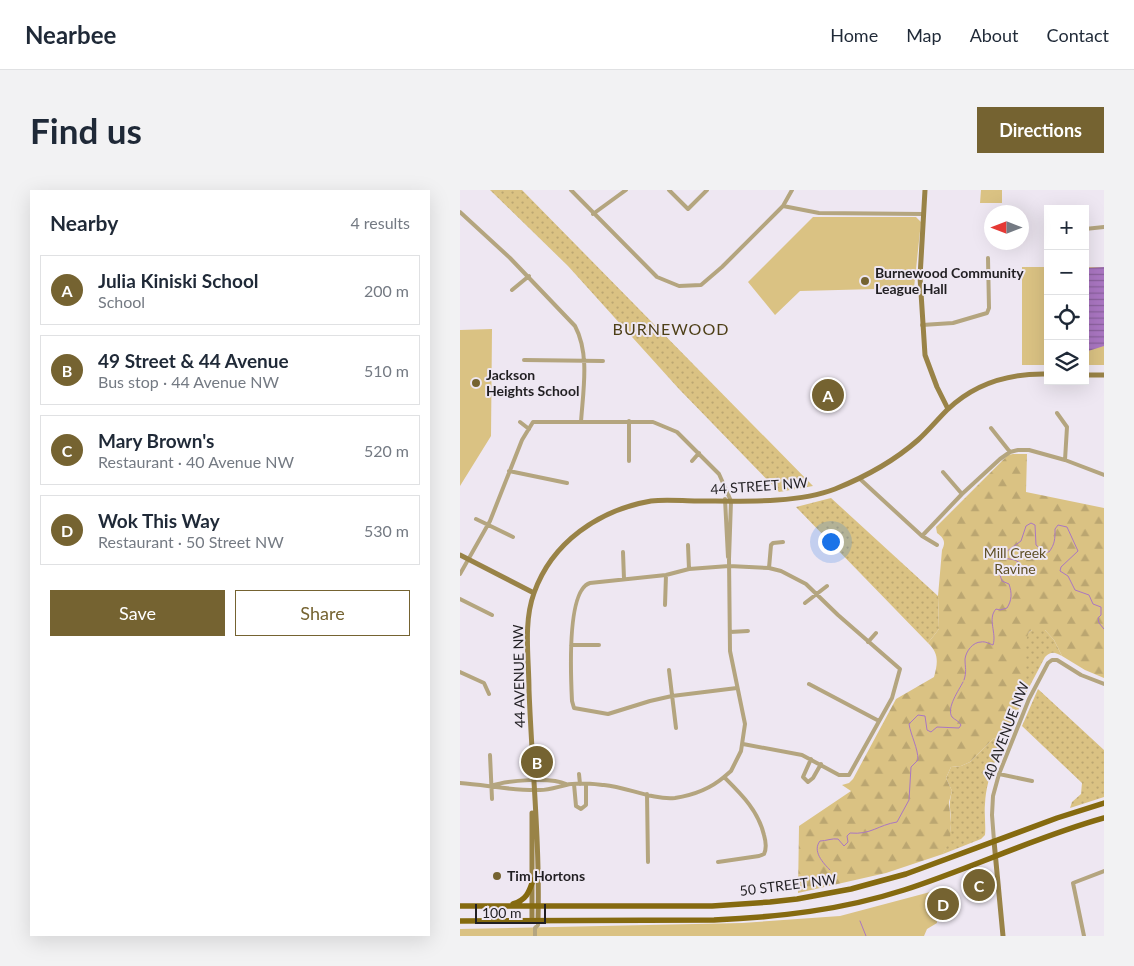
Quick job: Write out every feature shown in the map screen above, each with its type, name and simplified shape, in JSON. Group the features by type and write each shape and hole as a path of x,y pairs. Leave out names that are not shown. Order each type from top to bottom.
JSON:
{"main road":[{"name":"50 STREET NW","path":"460,906 712,906 797,899 879,882 932,865 994,841 1104,803"},
{"name":"50 STREET NW","path":"460,920 714,920 806,912 904,890 1074,827 1104,818"},
{"path":"506,906 525,899 533,880"}],"street":[{"path":"571,190 657,277 679,286 701,284 722,267 783,206 792,190"},
{"path":"593,214 626,190"},
{"path":"669,190 688,209 707,190"},
{"path":"925,190 920,277 925,355 948,409"},
{"path":"783,206 819,212 923,214"},
{"path":"460,212 529,276 575,326 581,336 584,362 581,422"},
{"path":"460,223 464,217"},
{"path":"1089,229 1104,227"},
{"path":"922,325 953,323 989,311 988,258"},
{"path":"512,290 529,276"},
{"path":"524,360 603,361"},
{"name":"44 STREET NW","path":"534,593 546,568 565,543 575,533 600,517 621,508 653,500 731,501 804,497 831,490 860,479 891,461 918,440 948,409 972,390 1016,375 1044,374"},
{"path":"1089,375 1104,375"},
{"path":"1057,412 1067,427 1065,460"},
{"path":"653,414 653,422"},
{"path":"520,422 529,429"},
{"path":"460,574 488,525 522,440 533,422 653,422 677,432 700,453 719,474 731,501 728,559 730,651 745,724 742,751 731,771 703,791 674,798 622,788 566,784 541,780 500,782 491,786"},
{"path":"629,422 630,461"},
{"path":"991,428 1010,452"},
{"path":"922,536 962,494 1010,452 1029,450 1065,460 1104,475"},
{"path":"692,461 700,453"},
{"path":"509,471 567,483"},
{"path":"943,472 962,494"},
{"path":"860,479 922,536 938,544"},
{"path":"727,493 725,501 728,559"},
{"path":"476,519 513,537"},
{"path":"769,568 771,545 783,542"},
{"path":"688,545 689,569"},
{"path":"623,552 624,579"},
{"path":"460,555 534,593"},
{"path":"737,688 672,696 608,714 574,708 572,701 572,623 582,590 586,585 689,569 728,566 769,568 806,584 816,596 900,669 892,698 852,772 846,776 839,775 811,759 791,752 743,744"},
{"path":"665,605 666,574"},
{"path":"805,603 827,586"},
{"name":"44 AVENUE NW","path":"534,593 528,631 533,781 533,880 536,906"},
{"path":"460,599 492,615"},
{"path":"730,632 748,631"},
{"path":"868,642 876,633"},
{"path":"571,645 599,645"},
{"name":"40 AVENUE NW","path":"1003,936 994,857 992,815 999,774 1033,690 1048,663 1054,660 1060,662 1086,677 1104,684"},
{"path":"669,670 676,728"},
{"path":"460,672 484,683 489,694"},
{"path":"808,684 879,721"},
{"path":"608,714 609,720"},
{"path":"490,755 492,799"},
{"path":"811,759 803,778 808,782 813,778 821,764"},
{"path":"579,774 580,784"},
{"path":"999,774 1032,781"},
{"path":"718,862 764,854 766,846 762,825 755,812 747,800 724,776"},
{"path":"460,784 533,790 560,788 566,784"},
{"path":"574,784 574,803 581,809 586,805 586,784"},
{"name":"44 AVENUE NW","path":"533,790 538,842 536,906 533,925 535,936"},
{"path":"647,794 648,862"},
{"path":"1084,936 1073,883 1104,871"}],"green space":[{"path":"490,190 522,190 813,486 779,492 679,389 568,266"},
{"path":"981,190 1002,190 1002,203 980,203"},
{"path":"813,217 916,217 921,222 914,288 800,291 775,315 748,282"},
{"path":"1022,267 1044,267 1044,365 1022,365"},
{"path":"1089,267 1104,267 1104,365 1089,365"},
{"name":"Jackson Heights School","path":"492,329 491,436 460,486 460,330"},
{"name":"Mill Creek Ravine","path":"1027,454 1026,492 1104,508 1104,678 1085,670 1062,656 1054,640 1045,630 1032,630 1029,632 1021,684 1025,695 1008,733 993,739 970,762 961,766 951,767 946,778 952,791 949,802 951,823 950,839 943,854 886,873 798,893 799,826 851,791 842,785 849,783 853,779 896,699 934,677 937,658 928,643 939,629 938,596 944,545 943,538 937,533 936,527 1008,455"},
{"path":"831,498 938,596 939,629 928,643 796,507"},
{"path":"1032,630 1045,630 1054,640 1062,656 1053,653 1045,657 1025,695 1021,684 1023,678 1024,647 1025,640"},
{"path":"1038,689 1104,750 1104,797 1070,808 1072,802 1081,794 1082,783 1022,726"},
{"path":"1008,733 987,785 985,835 981,839 943,854 951,827 950,804 952,791 946,778 951,767 961,766 970,762 993,739"},
{"path":"934,891 937,923 927,929 924,936 460,936 460,929 742,923 840,916"}],"shaded area":[{"path":"1104,267 1104,346 1089,351 1089,295 1089,268"}],"waterway":[{"path":"964,680 966,672 965,659 968,650 978,642 993,645 993,613 996,609 1007,608 1010,602 1010,587 1009,584 1002,581 1001,571 1005,568 1017,570 1020,568 1020,563 1004,558 1003,554 1021,541 1026,526 1031,523 1035,525 1036,545 1044,552 1049,552 1055,539 1055,529 1058,525 1067,527 1078,551 1061,567 1060,571 1068,576 1075,590 1089,595 1093,604 1101,607 1101,615 1098,618 1099,623 1104,629"},
{"path":"830,870 818,853 817,849 820,841 838,839 844,846 848,842 847,836 850,833 864,833 897,822 909,800 911,767 918,760 909,724 918,715 925,716 927,730 931,732 937,727 959,728 961,725 952,717 951,709 963,682"},
{"path":"860,921 866,936"}],"place":[{"name":"Burnewood Community League Hall","path":"865,281"},
{"name":"Jackson Heights School","path":"476,383"},
{"name":"Julia Kiniski School","path":"828,395"},
{"name":"49 Street & 44 Avenue","path":"537,762"},
{"name":"Tim Hortons","path":"497,876"},
{"name":"Mary Brown's","path":"979,885"},
{"name":"Wok This Way","path":"943,904"}],"district":[{"name":"BURNEWOOD","path":"671,329"}]}
